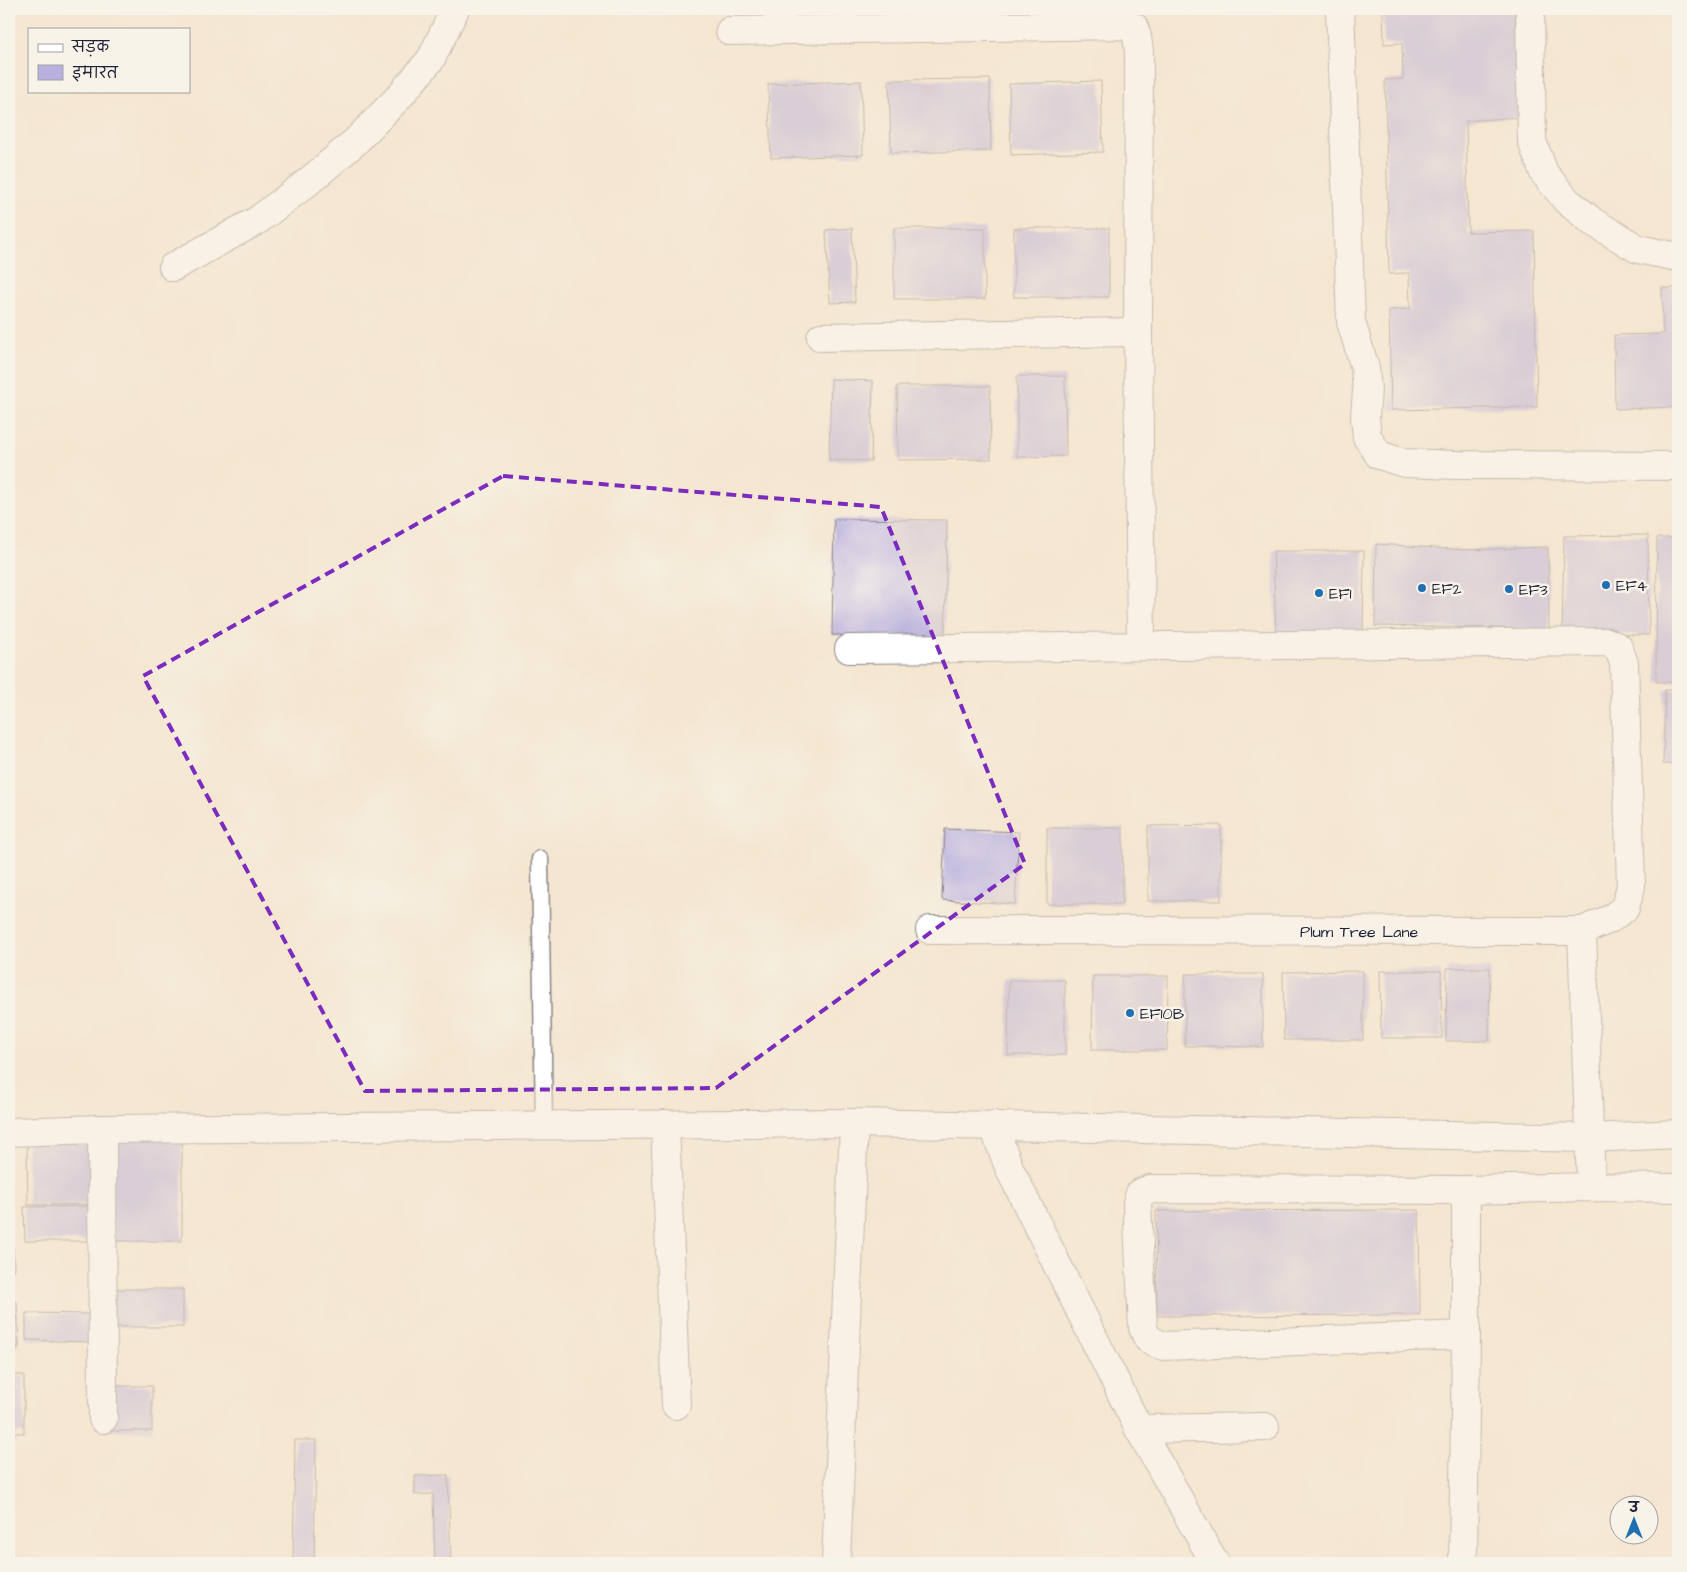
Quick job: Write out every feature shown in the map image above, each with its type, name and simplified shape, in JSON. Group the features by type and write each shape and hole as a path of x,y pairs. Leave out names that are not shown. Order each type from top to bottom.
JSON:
{"street":[{"path":"172,267 258,220 308,182 355,142 398,98 431,59 455,9"},
{"path":"1340,9 1351,322 1365,368 1367,437 1379,455 1404,463 1456,465 1678,466"},
{"path":"1530,9 1532,142 1544,173 1567,201 1594,222 1638,249 1678,257"},
{"path":"730,31 1126,25 1134,18"},
{"path":"1134,18 1139,50 1138,332 1141,646"},
{"path":"821,337 1138,332"},
{"path":"848,650 1607,642 1618,647 1624,663 1631,886 1625,908 1610,919 1582,931 1591,1187"},
{"name":"Plum Tree Lane","path":"930,930 1582,931"},
{"path":"9,1132 102,1129 854,1123 1589,1138 1678,1134"},
{"path":"836,1563 854,1123"},
{"path":"665,1124 676,1405"},
{"path":"993,1126 1010,1170 1139,1429 1215,1563"},
{"path":"102,1129 102,1419"},
{"path":"1466,1335 1163,1346 1148,1339 1143,1328 1137,1203 1140,1193 1150,1189 1466,1190 1591,1187 1678,1188"},
{"path":"1463,1563 1466,1190"},
{"path":"1139,1429 1265,1427"}],"lane":[{"path":"540,859 544,1125"}],"highlighted area":[{"path":"503,476 881,507 1025,864 716,1088 365,1091 143,676"}],"building":[{"path":"1383,9 1515,9 1519,117 1466,121 1468,232 1534,231 1537,407 1391,410 1389,310 1410,309 1409,273 1389,274 1385,80 1403,79 1402,43 1384,44"},
{"path":"990,79 991,151 891,153 889,80"},
{"path":"861,81 863,155 771,158 768,84"},
{"path":"1101,81 1103,152 1011,155 1009,84"},
{"path":"852,228 855,302 830,303 826,230"},
{"path":"894,228 985,228 985,299 894,299"},
{"path":"1014,228 1109,228 1109,297 1014,297"},
{"path":"1662,288 1678,288 1678,407 1615,409 1614,335 1663,334"},
{"path":"1017,376 1065,376 1066,456 1017,457"},
{"path":"831,379 873,381 871,461 829,460"},
{"path":"897,386 990,386 991,459 898,460"},
{"path":"834,519 947,520 945,637 832,635"},
{"name":"EF4","path":"1648,535 1649,635 1562,634 1564,536"},
{"path":"1657,538 1678,538 1678,682 1656,682"},
{"path":"1376,544 1466,550 1548,547 1549,629 1375,626"},
{"name":"EF1","path":"1273,551 1364,551 1363,635 1276,635"},
{"path":"1665,690 1678,690 1678,764 1663,764"},
{"path":"1221,825 1221,901 1148,901 1148,826"},
{"path":"1047,828 1123,828 1122,904 1047,904"},
{"path":"945,829 1019,832 1015,904 942,900"},
{"path":"1447,968 1490,968 1489,1041 1446,1041"},
{"path":"1363,971 1363,1040 1284,1040 1283,972"},
{"path":"1380,971 1441,971 1442,1038 1381,1038"},
{"path":"1185,974 1263,974 1263,1047 1185,1046"},
{"name":"EF10B","path":"1093,976 1168,976 1167,1050 1092,1050"},
{"path":"1009,980 1065,980 1065,1055 1008,1055"},
{"path":"110,1138 182,1138 182,1241 109,1241"},
{"path":"27,1143 94,1143 95,1204 28,1205"},
{"path":"95,1206 96,1241 25,1241 24,1207"},
{"path":"1419,1210 1420,1315 1157,1316 1156,1211"},
{"path":"9,1246 13,1246 14,1270 9,1270"},
{"path":"108,1289 183,1289 183,1327 108,1327"},
{"path":"9,1302 17,1302 19,1347 9,1347"},
{"path":"26,1313 90,1314 89,1342 26,1340"},
{"path":"9,1375 24,1375 24,1433 9,1433"},
{"path":"108,1386 152,1386 152,1431 108,1431"},
{"path":"295,1440 316,1440 314,1563 293,1563"},
{"path":"448,1475 451,1563 435,1563 433,1494 415,1495 415,1476"}],"place":[{"name":"EF4","path":"1606,585"},
{"name":"EF2","path":"1422,588"},
{"name":"EF3","path":"1509,589"},
{"name":"EF1","path":"1319,593"},
{"name":"EF10B","path":"1130,1013"}]}
